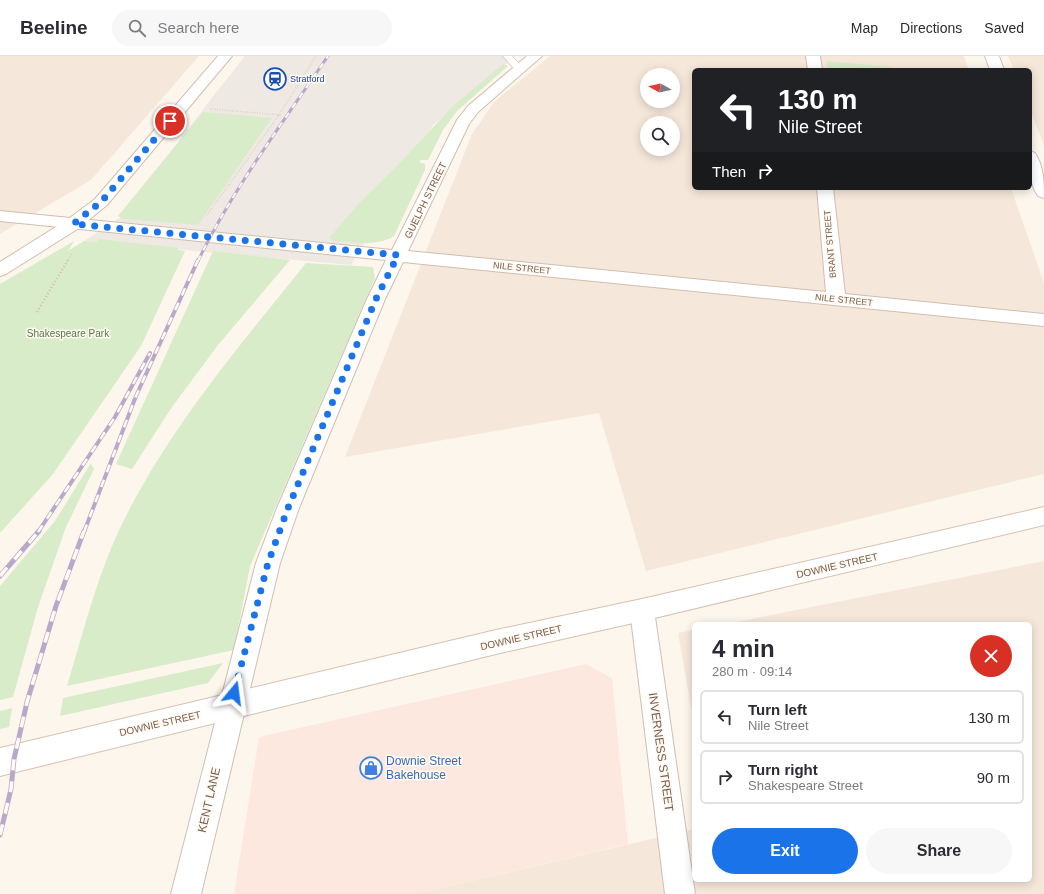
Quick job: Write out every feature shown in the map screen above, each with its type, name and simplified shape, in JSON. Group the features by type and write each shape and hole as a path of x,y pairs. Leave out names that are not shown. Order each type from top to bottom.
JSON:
{"street":[{"path":"0,270 81,225 225,56"},
{"name":"GUELPH STREET","path":"231,707 268,563 376,299 462,123 473,109 535,56"},
{"path":"813,56 815,68"},
{"path":"992,56 997,68"},
{"path":"1032,161 1044,194"},
{"name":"BRANT STREET","path":"825,190 836,299"},
{"name":"NILE STREET","path":"0,216 1044,320"},
{"name":"DOWNIE STREET","path":"0,762 44,750 231,707 496,642 642,610 1044,516"},
{"name":"INVERNESS STREET","path":"642,610 680,894"},
{"name":"KENT LANE","path":"186,894 231,707"}],"lane":[{"path":"507,56 519,69"}],"path":[{"path":"193,236 279,115 316,56"},
{"path":"181,107 282,115"},
{"path":"37,312 81,225"}],"shaded area":[{"path":"0,56 199,56 91,180 0,234"},
{"path":"245,56 516,56 433,125 386,210 351,265 84,241 124,215"},
{"path":"550,56 964,56 968,68 692,68 692,190 1012,190 1044,283 1044,474 646,571 599,413 345,457 472,134 494,102"},
{"path":"1008,56 1044,56 1044,145 1032,115 1032,68 1013,68"},
{"path":"1044,561 1044,894 416,894 692,829 692,882 1032,882 1032,622 736,622"},
{"path":"692,630 692,713 678,633"},
{"path":"586,664 612,678 628,844 416,894 234,894 259,737"}],"green space":[{"path":"827,61 890,68 827,68"},
{"path":"503,64 508,66 457,111 443,130 428,160 421,160 419,162 425,164 425,170 394,236 380,242 372,243 334,241 329,238 361,201 395,168 452,107"},
{"path":"203,112 272,118 198,225 123,219 118,216"},
{"name":"Shakespeare Park","path":"99,239 178,248 178,250 185,251 141,346 53,474 0,533 0,284 74,241 68,251 84,241 96,242"},
{"path":"213,251 290,260 218,345 172,407 132,469 116,464"},
{"path":"306,263 373,267 375,278 250,566 234,650 67,686 99,581 124,520 143,485 163,452 208,387"},
{"path":"91,463 94,469 66,527 38,607 13,697 0,700 0,586 55,521"},
{"path":"223,663 208,683 60,716 63,698"},
{"path":"12,708 9,727 0,729 0,711"}],"railway":[{"path":"198,261 226,208 242,182 328,56"},
{"path":"84,532 136,396 198,260"},
{"path":"38,532 115,417 150,353"},
{"path":"0,576 39,531"},
{"path":"0,835 11,789 14,759 27,702 56,606 84,531"}],"place":[{"name":"Stratford","path":"275,79"},
{"name":"Downie Street Bakehouse","path":"371,768"}],"route":[{"path":"170,121 101,202 73,224 398,255 376,299 288,508 268,563 246,653 234,693"}]}
